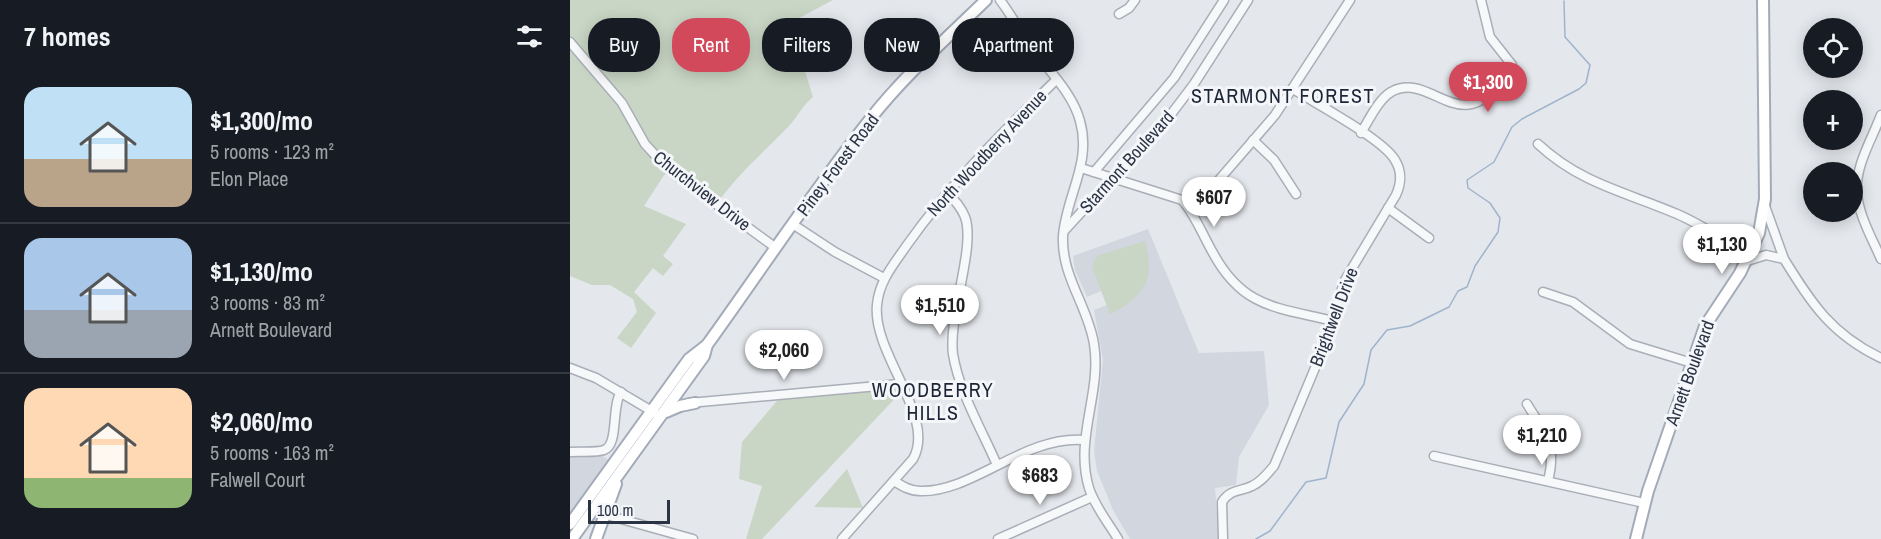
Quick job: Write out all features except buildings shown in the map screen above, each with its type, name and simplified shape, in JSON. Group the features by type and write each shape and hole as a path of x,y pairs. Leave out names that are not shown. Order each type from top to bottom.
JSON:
{"main road":[{"name":"Piney Forest Road","path":"570,524 656,411 689,359 707,345 872,118 901,84 986,0"},
{"name":"Arnett Boulevard","path":"1636,539 1644,503 1692,363 1712,313 1749,258 1765,206 1763,0"},
{"name":"Piney Forest Road","path":"656,411 674,402 704,356 707,345"},
{"path":"674,402 672,390 690,365 689,359"},
{"path":"688,378 686,396 695,403"},
{"path":"572,539 620,472 656,411 695,403"},
{"path":"596,539 603,514 620,472"}],"street":[{"path":"1000,0 1071,100 1080,118 1084,144 1081,168 1064,232 1067,272 1086,314 1095,349 1095,375 1084,440 1084,467 1092,497 1118,539"},
{"path":"1119,14 1130,8 1135,0"},
{"name":"Starmont Boulevard","path":"1094,172 1174,78 1224,0"},
{"name":"Starmont Boulevard","path":"1064,232 1172,113 1194,84 1248,0"},
{"path":"1186,204 1205,196 1252,141 1293,89 1350,0"},
{"path":"1361,133 1382,99 1396,90 1417,90 1464,106 1477,104 1487,98 1512,65 1490,37 1481,0"},
{"name":"Churchview Drive","path":"570,42 622,103 654,156 668,169 776,248"},
{"name":"North Woodberry Avenue","path":"842,539 913,459 919,440 917,423 878,327 877,306 884,278 946,192 1056,80"},
{"name":"Brightwell Drive","path":"1222,539 1222,502 1235,490 1248,488 1262,479 1274,466 1333,321 1345,280 1400,184 1398,164 1385,148 1293,89"},
{"path":"1881,115 1860,167 1857,192 1861,210 1881,259"},
{"path":"1252,141 1274,160 1296,194"},
{"path":"1538,144 1562,165 1591,182 1678,214 1749,258 1766,255 1784,259"},
{"path":"1081,168 1178,197 1186,204 1224,273 1238,289 1262,303 1333,321"},
{"path":"946,192 960,208 968,232 954,326 955,364 997,465"},
{"path":"1765,206 1784,259 1804,294 1828,323 1862,349 1881,358"},
{"path":"1388,208 1429,238"},
{"path":"794,225 835,252 884,278"},
{"path":"1543,292 1573,302 1630,344 1692,363"},
{"path":"570,368 596,378 656,411"},
{"path":"674,402 695,403 900,384"},
{"path":"570,452 603,451 610,447 614,438 615,405 621,392"},
{"path":"1527,404 1552,448 1553,461 1548,481"},
{"path":"894,481 913,490 928,491 955,483 1045,444 1066,440 1084,440"},
{"path":"1434,456 1644,503"},
{"path":"998,539 1092,497"},
{"path":"603,514 693,539"}],"shaded area":[{"path":"1148,229 1199,353 1264,351 1269,405 1239,457 1236,485 1215,488 1219,539 1130,539 1113,510 1097,471 1094,451 1103,360 1094,310 1107,305 1101,291 1087,297 1075,270 1073,256"},
{"path":"601,455 614,463 570,523 570,456"}],"green space":[{"path":"570,0 833,0 799,18 762,18 762,72 805,72 813,97 789,126 721,198 712,194 702,194 668,169 644,206 686,224 663,256 673,264 663,276 653,268 634,292 656,313 631,348 617,338 637,312 633,299 610,285 592,285 570,276"},
{"path":"1145,241 1149,266 1144,285 1131,301 1110,314 1092,267 1097,256"},
{"path":"900,384 903,390 762,539 746,539 762,486 739,479 742,442 782,395"},
{"path":"847,469 863,508 814,507"}],"waterway":[{"path":"1256,539 1270,531 1306,482 1326,478 1339,422 1364,384 1371,350 1387,330 1410,326 1449,307 1458,291 1467,287 1475,266 1498,232 1500,218 1490,203 1468,188 1467,180 1494,162 1512,127 1586,83 1590,65 1565,37 1564,1"}],"district":[{"name":"STARMONT FOREST","path":"1283,96"},
{"name":"WOODBERRY HILLS","path":"933,402"}]}
